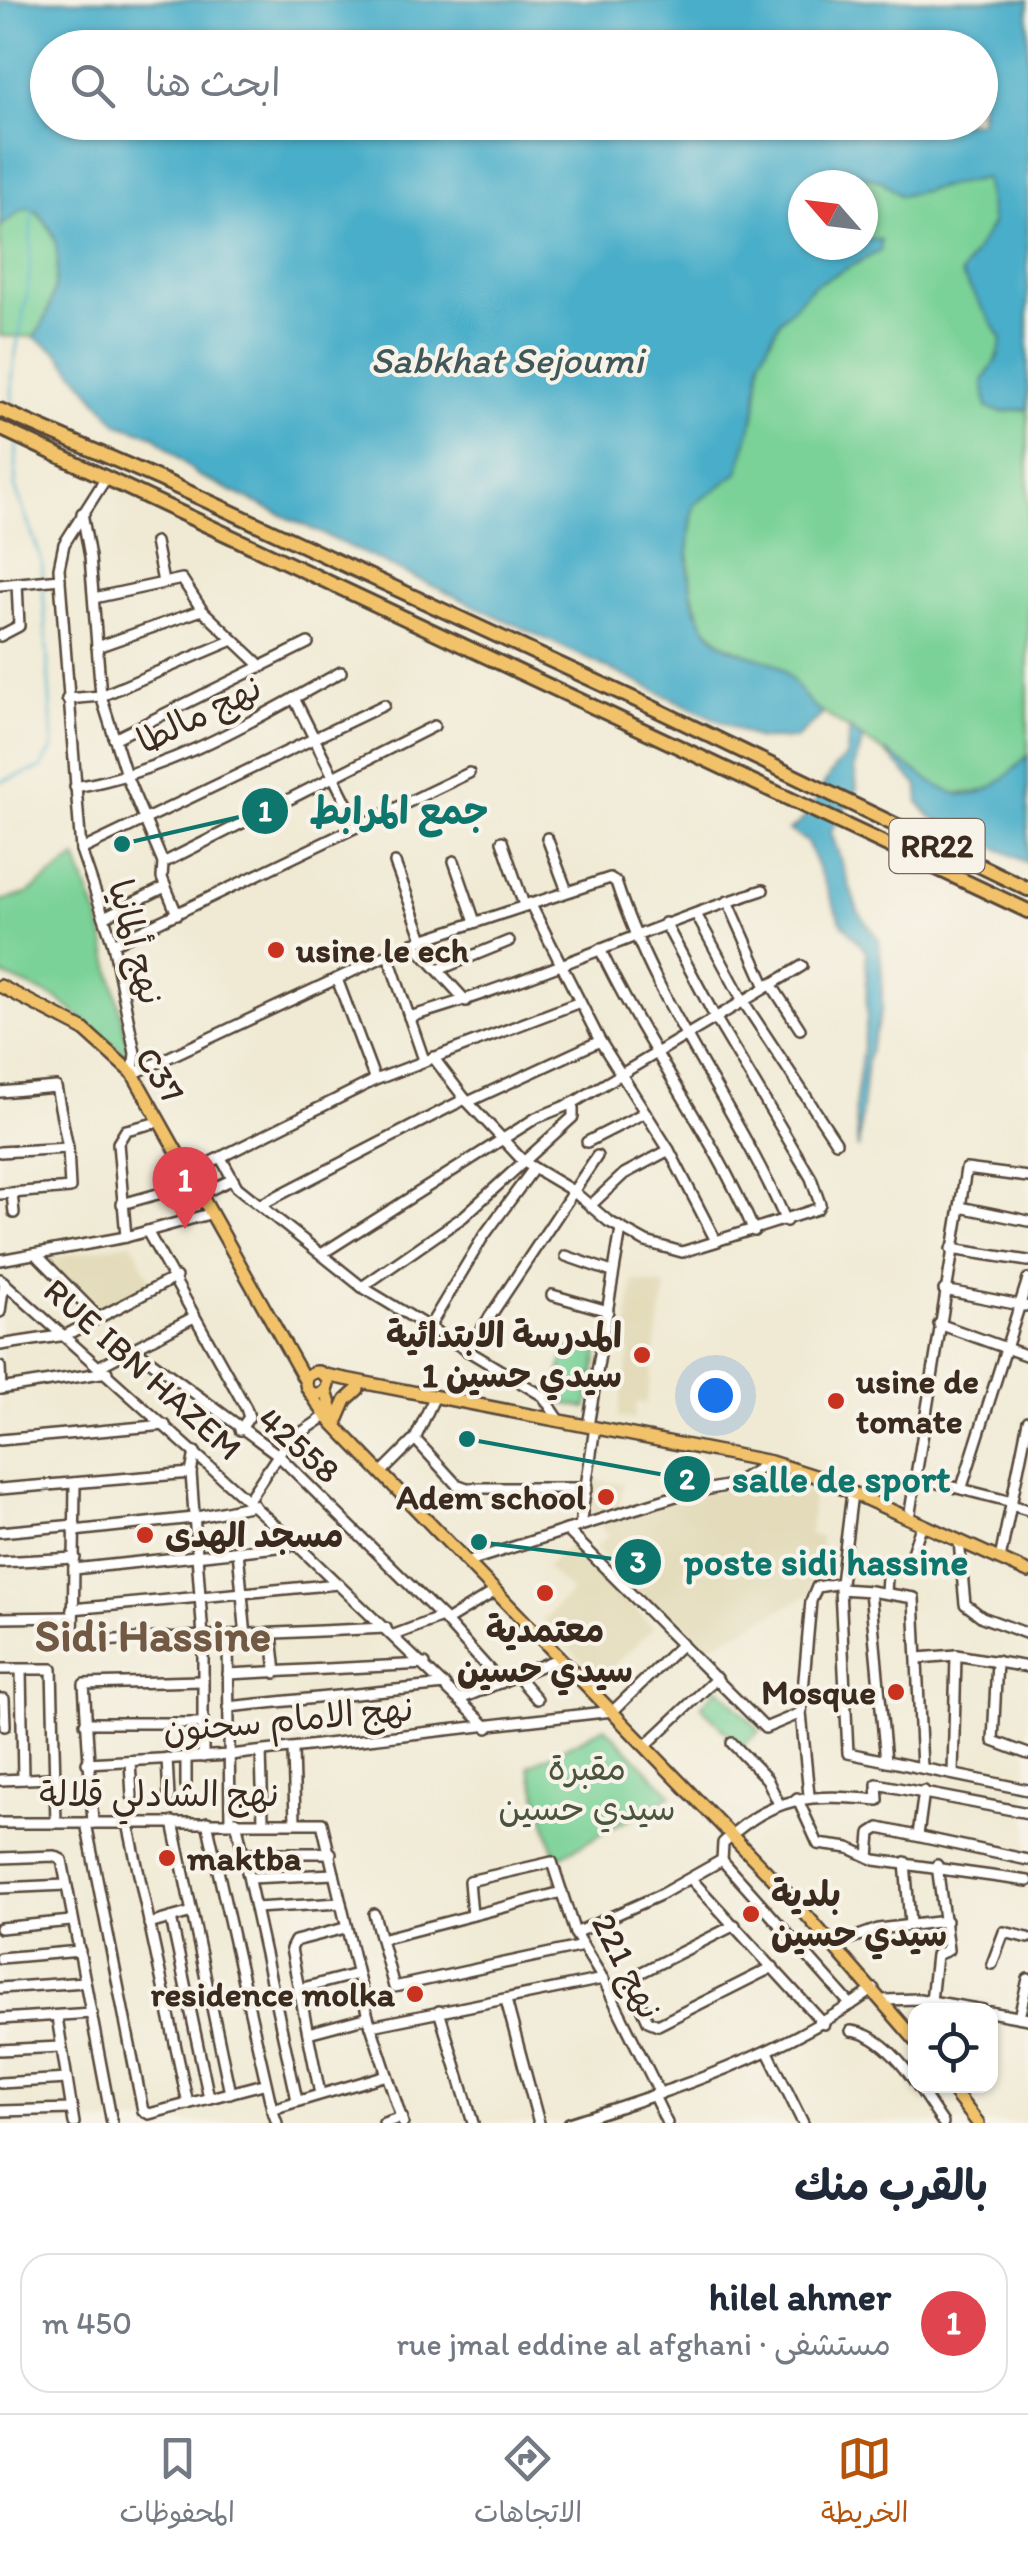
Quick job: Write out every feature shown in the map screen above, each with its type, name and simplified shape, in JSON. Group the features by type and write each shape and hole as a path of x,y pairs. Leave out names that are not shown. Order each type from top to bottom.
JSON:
{"highway":[{"name":"RR22","path":"4,412 162,480 1028,888"},
{"path":"2,429 1028,910"}],"main road":[{"name":"C37","path":"0,986 74,1023 133,1074 284,1348 333,1422 731,1835 884,2000 908,2032"},
{"path":"284,1348 321,1373 378,1389 771,1462 852,1493 1028,1572"},
{"path":"308,1387 321,1373"},
{"path":"321,1373 333,1422"},
{"path":"308,1387 378,1389"},
{"path":"333,1422 358,1389"},
{"path":"954,2093 978,2123"}],"street":[{"name":"نهج ألمانيا","path":"106,478 82,511 59,558 58,580 81,850 113,944 135,1053 133,1074"},
{"path":"82,511 102,696 127,778 163,863 165,887 177,914"},
{"path":"155,542 163,582"},
{"path":"94,598 182,579 202,610 262,667"},
{"path":"0,585 58,580"},
{"path":"0,636 19,626 17,584"},
{"path":"97,648 202,610"},
{"path":"67,699 102,696 233,640"},
{"path":"114,740 308,643"},
{"name":"نهج مالطا","path":"75,787 127,778 180,757 342,672"},
{"path":"294,698 358,824"},
{"path":"81,850 384,705"},
{"path":"163,863 434,726"},
{"path":"113,944 470,772"},
{"path":"547,838 568,891"},
{"path":"502,840 527,904 564,964 600,1041 668,1150 718,1242"},
{"path":"454,861 474,922"},
{"path":"395,863 418,941 466,1001"},
{"path":"133,1074 418,941 605,878 613,880 633,934 684,1035 756,1152 786,1220"},
{"path":"104,917 165,887"},
{"path":"409,1017 466,1001 633,934 764,890"},
{"path":"728,901 769,985 800,1028"},
{"path":"696,914 743,1000 836,1142"},
{"path":"388,955 428,1059 502,1140 529,1165 572,1191 621,1229 646,1242 682,1252 817,1209 819,1197 665,923"},
{"path":"438,970 509,941"},
{"path":"600,949 654,1054 717,1151 754,1232"},
{"path":"323,1253 502,1140 802,966"},
{"path":"337,979 375,1080"},
{"path":"193,1185 221,1158 375,1080 580,1002"},
{"path":"260,1205 466,1100 600,1041"},
{"path":"0,1092 56,1087 68,1148 70,1188 6,1193 14,1213"},
{"path":"362,1286 463,1217 529,1165 574,1116 573,1102"},
{"path":"587,1142 644,1113"},
{"path":"126,1237 117,1149 120,1136 126,1130 159,1122"},
{"path":"0,1152 68,1148"},
{"path":"591,1205 624,1174 668,1150"},
{"path":"467,1352 596,1156"},
{"path":"221,1158 231,1180 362,1286 545,1397 560,1422"},
{"path":"428,1328 529,1165"},
{"path":"909,1518 966,1168 1028,1177"},
{"path":"122,1204 193,1185 231,1180"},
{"path":"960,1207 1028,1221"},
{"path":"0,1260 126,1237 209,1214"},
{"path":"580,1526 612,1272 621,1229"},
{"path":"147,1231 176,1276 194,1317 246,1408 249,1417 240,1430"},
{"path":"952,1249 1028,1262"},
{"path":"36,1255 98,1316"},
{"path":"566,1256 612,1272"},
{"path":"0,1345 66,1335 176,1276"},
{"path":"962,1488 1025,1306 1028,1279"},
{"path":"0,1312 2,1281"},
{"name":"RUE IBN HAZEM","path":"2,1281 298,1545 488,1728"},
{"path":"944,1290 1025,1306"},
{"path":"552,1295 608,1311"},
{"path":"0,1368 1,1389 104,1369 133,1348 194,1317"},
{"path":"939,1324 1028,1356"},
{"name":"42558","path":"133,1348 277,1454 444,1619 501,1683"},
{"path":"382,1472 415,1440 434,1398"},
{"path":"0,1532 193,1518 251,1502 277,1454 300,1430 333,1422"},
{"path":"1000,1559 1028,1422"},
{"path":"0,1440 165,1425"},
{"path":"415,1440 456,1484 467,1488 587,1488"},
{"path":"195,1452 190,1473 203,1637 203,1757"},
{"path":"466,1562 679,1495 731,1485 771,1462"},
{"path":"0,1489 190,1473"},
{"path":"918,1478 1028,1510"},
{"path":"75,1483 73,1642 390,1631 444,1619 494,1592"},
{"path":"852,1493 841,1587 847,1751 1028,1790"},
{"path":"886,1592 888,1563 909,1561 922,1524"},
{"path":"567,1530 767,1729 801,1713"},
{"path":"958,1541 965,1604 982,1617 1028,1634"},
{"path":"0,1562 74,1564 298,1545"},
{"path":"238,1551 246,1636"},
{"path":"0,1618 338,1584"},
{"path":"809,1795 801,1713 812,1594 819,1586 914,1598 922,1768"},
{"path":"870,1591 886,1760"},
{"path":"272,1635 276,1673"},
{"path":"228,1638 233,1822 250,1878 297,2100"},
{"path":"612,1712 682,1644"},
{"path":"918,1658 956,1655 1028,1667"},
{"path":"953,1774 956,1655"},
{"path":"460,1699 560,1658"},
{"path":"997,1661 994,1741 1028,1754"},
{"path":"228,1674 424,1664"},
{"path":"0,1669 51,1668 56,1823"},
{"path":"22,1670 23,1778"},
{"path":"518,1677 537,1699"},
{"path":"645,1746 716,1678"},
{"path":"202,1681 84,1684 89,1823 143,2111 149,2114 262,2084"},
{"path":"228,1707 445,1685"},
{"path":"2,1699 5,1726"},
{"name":"نهج الامام سحنون","path":"86,1762 230,1756 612,1712"},
{"path":"85,1723 202,1723"},
{"path":"732,1743 767,1779 780,1804"},
{"path":"293,1749 295,1821"},
{"path":"261,1752 262,1822"},
{"path":"167,1758 169,1798"},
{"path":"186,1758 186,1785"},
{"path":"130,1760 132,1796"},
{"path":"0,1780 53,1778"},
{"path":"852,2005 722,1860 723,1843 780,1804 809,1795 878,1800 877,1784 1028,1813"},
{"path":"918,1835 924,1791"},
{"path":"797,1798 815,1842 869,1857 1026,1881 1027,1859 874,1828 869,1857"},
{"name":"نهج الشادلي قلالة","path":"0,1822 319,1821 324,1825 331,1853"},
{"path":"173,1822 230,2093"},
{"path":"207,1822 262,2084 276,2122 264,2123"},
{"path":"128,1823 188,2104"},
{"path":"244,1853 331,1853 357,1974 402,2120 384,2123"},
{"path":"0,1858 59,1856 112,2123"},
{"path":"574,1933 691,1879 722,1860"},
{"name":"نهج 221","path":"472,1914 470,1881 551,1861 574,1933 603,1978 667,2123"},
{"path":"905,1862 910,1924"},
{"path":"931,2001 936,1955 948,1950 937,1865"},
{"path":"250,1878 334,1874"},
{"path":"691,1879 824,2024"},
{"path":"0,1888 66,1884"},
{"path":"381,1939 562,1892"},
{"path":"255,1908 341,1903"},
{"path":"150,1924 192,1912"},
{"path":"374,1914 394,1987 584,1946"},
{"path":"171,1918 208,2098"},
{"path":"833,1945 910,1924 946,1921"},
{"path":"0,1928 72,1923"},
{"path":"735,1925 634,1976 632,1985 648,2022 658,2025 773,1966"},
{"path":"320,2094 293,1968 294,1942 345,1928"},
{"path":"992,1964 1004,1932 1028,1938"},
{"path":"0,1958 80,1951"},
{"path":"298,1989 357,1974"},
{"path":"308,2033 506,2000 603,1978"},
{"path":"998,2013 1024,2018 1028,1979"},
{"path":"0,1988 85,1982"},
{"path":"569,2123 657,2095 768,2052 824,2024 874,1989"},
{"path":"506,2000 538,2123"},
{"path":"884,2000 943,2003"},
{"path":"439,2010 473,2123"},
{"path":"0,2018 92,2013"},
{"path":"56,2017 74,2123"},
{"path":"851,2031 866,2032 886,2048 943,2123"},
{"path":"0,2050 60,2047"},
{"path":"768,2052 803,2123"},
{"path":"272,2109 387,2075"},
{"path":"0,2082 68,2079"},
{"path":"0,2112 72,2109"}],"shaded area":[{"path":"132,1242 154,1287 98,1315 43,1260"},
{"name":"المدرسة الابتدائية سيدي حسين 1","path":"633,1281 666,1286 646,1404 637,1403 634,1420 618,1417 630,1351 609,1345 609,1337 626,1338"},
{"name":"Adem school","path":"595,1479 623,1484 618,1511 587,1521"},
{"path":"777,1483 813,1494 810,1535 821,1537 819,1579 812,1580 810,1594 706,1648 682,1620 671,1629 595,1548 609,1535 598,1524 698,1493"},
{"path":"571,1544 653,1628 600,1679 542,1621 571,1592 546,1567"}],"green space":[{"path":"985,177 992,224 984,309 1002,339 998,357 983,381 1002,412 1028,409 1028,755 994,787 974,793 947,793 802,699 779,667 723,644 703,624 691,590 688,544 694,505 738,472 756,409 761,357 780,321 813,286 863,260 878,260 878,180 900,196"},
{"path":"33,208 52,231 56,246 57,273 51,303 34,337 0,336 0,227 22,210"},
{"path":"76,858 100,922 131,1059 58,999 0,974 0,901 27,894"},
{"path":"574,1346 599,1349 587,1408 553,1401 566,1350"},
{"path":"718,1687 760,1731 741,1747 701,1706"},
{"name":"مقبرة سيدي حسين","path":"605,1727 672,1795 556,1859 529,1766"}],"water":[{"name":"Sabkhat Sejoumi","path":"0,0 1028,0 1028,409 1002,412 987,408 983,381 998,357 1002,339 961,274 992,224 985,178 900,196 878,180 878,170 788,170 788,260 863,260 813,286 780,321 761,357 756,409 738,473 694,505 688,560 693,598 709,631 723,644 781,668 823,714 795,739 758,739 197,475 155,436 118,424 57,352 34,337 46,316 57,259 53,234 33,208 22,210 0,227"},
{"path":"850,728 863,740 854,768 857,788 831,832 858,911 879,940 882,972 882,1009 867,1061 858,1149 855,1107 867,1017 866,951 841,922 807,842 789,830 807,815 830,774 846,757"},
{"path":"885,751 958,794 989,789 1028,755 1028,863 931,817 919,803 918,786"}],"waterway":[{"path":"13,409 14,362 26,302 33,208"},
{"path":"17,442 15,487 42,561 43,578"},
{"path":"0,782 41,768 53,747 43,586"}],"place":[{"name":"جمع المرابط","path":"122,844"},
{"name":"usine le ech","path":"276,950"},
{"name":"hilel ahmer","path":"185,1229"},
{"name":"المدرسة الابتدائية سيدي حسين 1","path":"642,1355"},
{"name":"usine de tomate","path":"836,1401"},
{"name":"salle de sport","path":"467,1439"},
{"name":"Adem school","path":"606,1497"},
{"name":"مسجد الهدى","path":"145,1535"},
{"name":"poste sidi hassine","path":"479,1542"},
{"name":"معتمدية سيدي حسين","path":"545,1593"},
{"name":"Mosque","path":"896,1692"},
{"name":"maktba","path":"167,1858"},
{"name":"بلدية سيدي حسين","path":"751,1914"},
{"name":"residence molka","path":"415,1994"}],"district":[{"name":"Sidi Hassine","path":"153,1635"}]}
